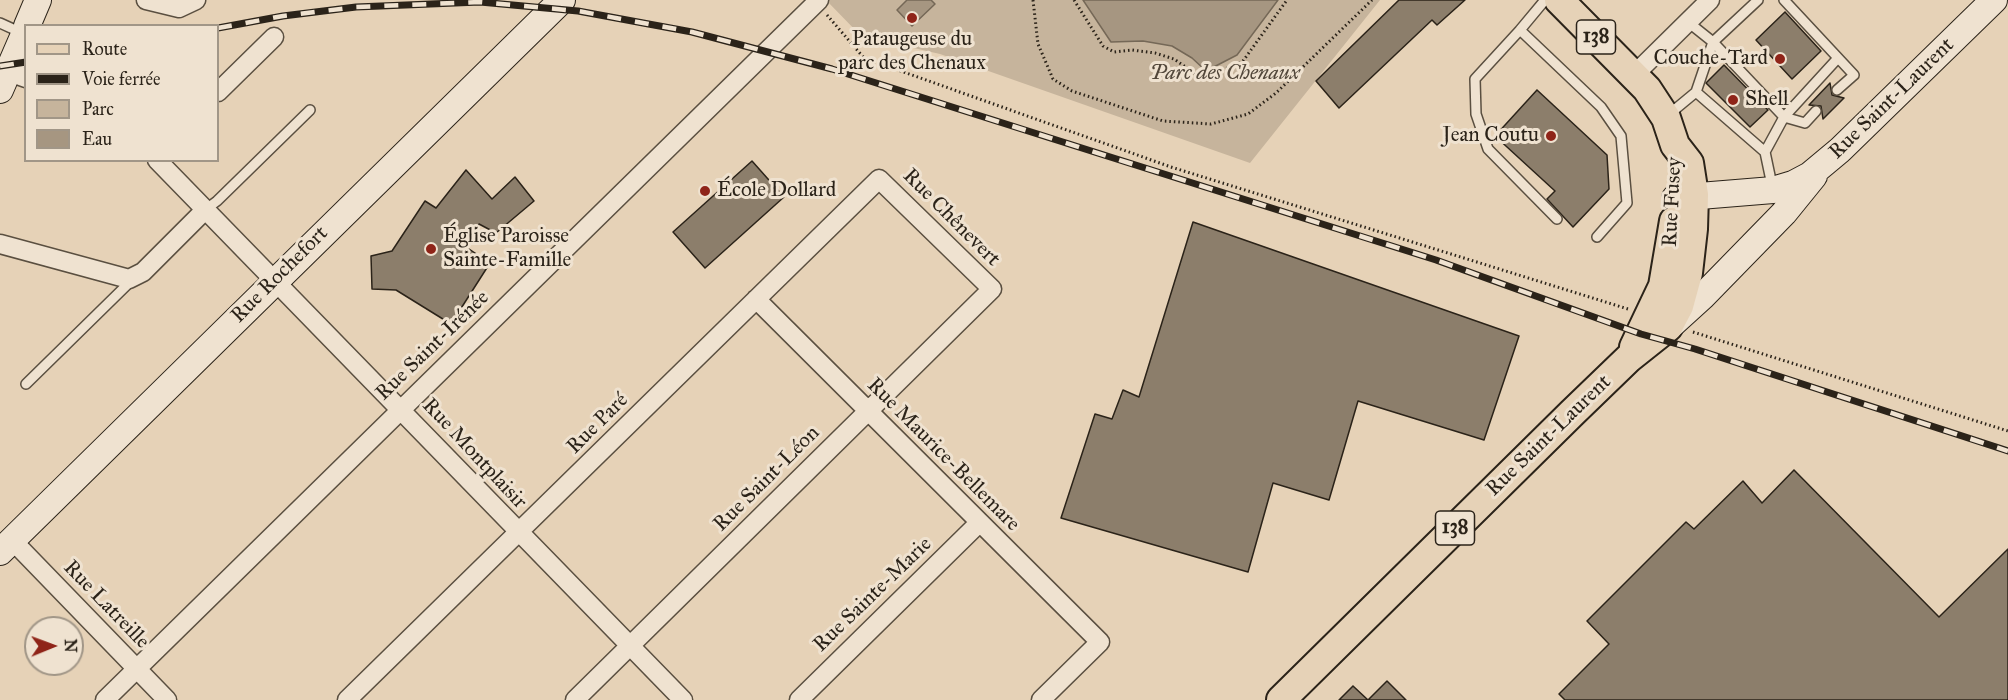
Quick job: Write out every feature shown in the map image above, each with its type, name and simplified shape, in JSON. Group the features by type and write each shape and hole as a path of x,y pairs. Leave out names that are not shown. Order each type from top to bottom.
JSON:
{"main road":[{"name":"Rue Fusey","path":"1558,0 1647,89 1665,118 1676,145 1671,167 1684,196 1668,268 1663,323"},
{"name":"Rue Saint-Laurent","path":"1281,700 1663,323"}],"street":[{"path":"28,24 38,0"},
{"path":"146,0 179,8 196,0"},
{"name":"Rue Rochefort","path":"6,546 562,0"},
{"path":"1634,75 1710,0"},
{"name":"Rue Saint-Laurent","path":"1684,196 1773,190 1793,184 1821,167 1994,0"},
{"name":"Rue Saint-Irénée","path":"105,700 400,408 640,178 816,1"},
{"path":"11,80 24,34"},
{"path":"219,92 274,37"},
{"name":"Rue Montplaisir","path":"159,162 400,408 518,534 683,700"},
{"path":"1663,323 1702,297 1784,213 1821,167"},
{"name":"Rue Chênevert","path":"879,179 992,289"},
{"name":"Rue Paré","path":"347,700 879,179"},
{"path":"0,244 122,278 134,278 205,210"},
{"name":"Rue Saint-Léon","path":"575,700 992,289"},
{"name":"Rue Maurice-Bellemare","path":"756,299 1100,642 1041,700"},
{"name":"Rue Sainte-Marie","path":"799,700 979,523"},
{"name":"Rue Latreille","path":"6,546 167,700"}],"lane":[{"path":"1545,0 1475,79 1476,114 1488,149 1557,219"},
{"path":"1665,118 1696,92 1713,42 1758,0"},
{"path":"1784,0 1854,75 1838,90"},
{"path":"1688,22 1713,42 1740,76 1784,117 1805,123 1816,111"},
{"path":"0,23 24,30"},
{"path":"1520,30 1601,107 1622,136 1627,202 1597,237"},
{"path":"1765,152 1784,117 1838,58"},
{"path":"1696,92 1734,118 1765,152 1773,190"},
{"path":"1707,101 1717,94"},
{"path":"205,210 310,110"},
{"path":"26,384 134,278"}],"path":[{"path":"1033,0 1038,44 1053,79 1072,91 1163,121 1211,124 1248,114 1276,93 1372,0"},
{"path":"1074,0 1103,46 1114,52 1132,50 1155,53 1174,59 1203,79 1243,61 1287,0"},
{"path":"816,1 864,58 1171,167 2008,430"}],"green space":[{"name":"Parc des Chenaux","path":"826,0 1380,0 1250,163 940,54 861,36"}],"water":[{"name":"Pataugeuse du parc des Chenaux","path":"907,0 931,0 935,4 912,26 897,10"},
{"path":"1083,0 1278,0 1237,55 1206,71 1192,58 1172,46 1143,41 1111,42"}],"building":[{"path":"1399,0 1465,0 1437,25 1432,20 1339,108 1316,81"},
{"path":"1785,12 1821,51 1792,79 1756,40"},
{"path":"1724,65 1768,110 1750,127 1706,83"},
{"path":"1830,83 1832,95 1844,98 1823,119 1821,106 1809,105"},
{"path":"1537,90 1607,155 1609,189 1573,227 1547,199 1555,191 1495,136"},
{"path":"752,161 784,197 705,268 673,232"},
{"name":"Église Paroisse Sainte-Famille","path":"466,170 492,199 515,177 534,201 496,233 479,224 466,247 490,263 451,324 396,290 372,289 371,256 392,251 425,201 436,208"},
{"path":"1193,222 1519,336 1484,440 1358,401 1329,500 1273,483 1248,572 1061,518 1095,414 1112,419 1123,390 1139,397"},
{"path":"1794,470 1939,617 2008,549 2008,700 1565,700 1559,694 1609,644 1587,621 1686,522 1694,529 1743,481 1762,503"},
{"path":"1387,681 1406,700 1368,700"},
{"path":"1353,686 1368,700 1339,700"}],"railway":[{"path":"219,28 283,16 356,7 480,2 578,11 692,32 832,69 1436,260 1641,334 1695,349 2008,451"},
{"path":"0,66 24,62"}],"place":[{"name":"Pataugeuse du parc des Chenaux","path":"912,18"},
{"name":"Couche-Tard","path":"1780,59"},
{"name":"Shell","path":"1733,100"},
{"name":"Jean Coutu","path":"1551,136"},
{"name":"École Dollard","path":"705,191"},
{"name":"Église Paroisse Sainte-Famille","path":"431,249"}]}
